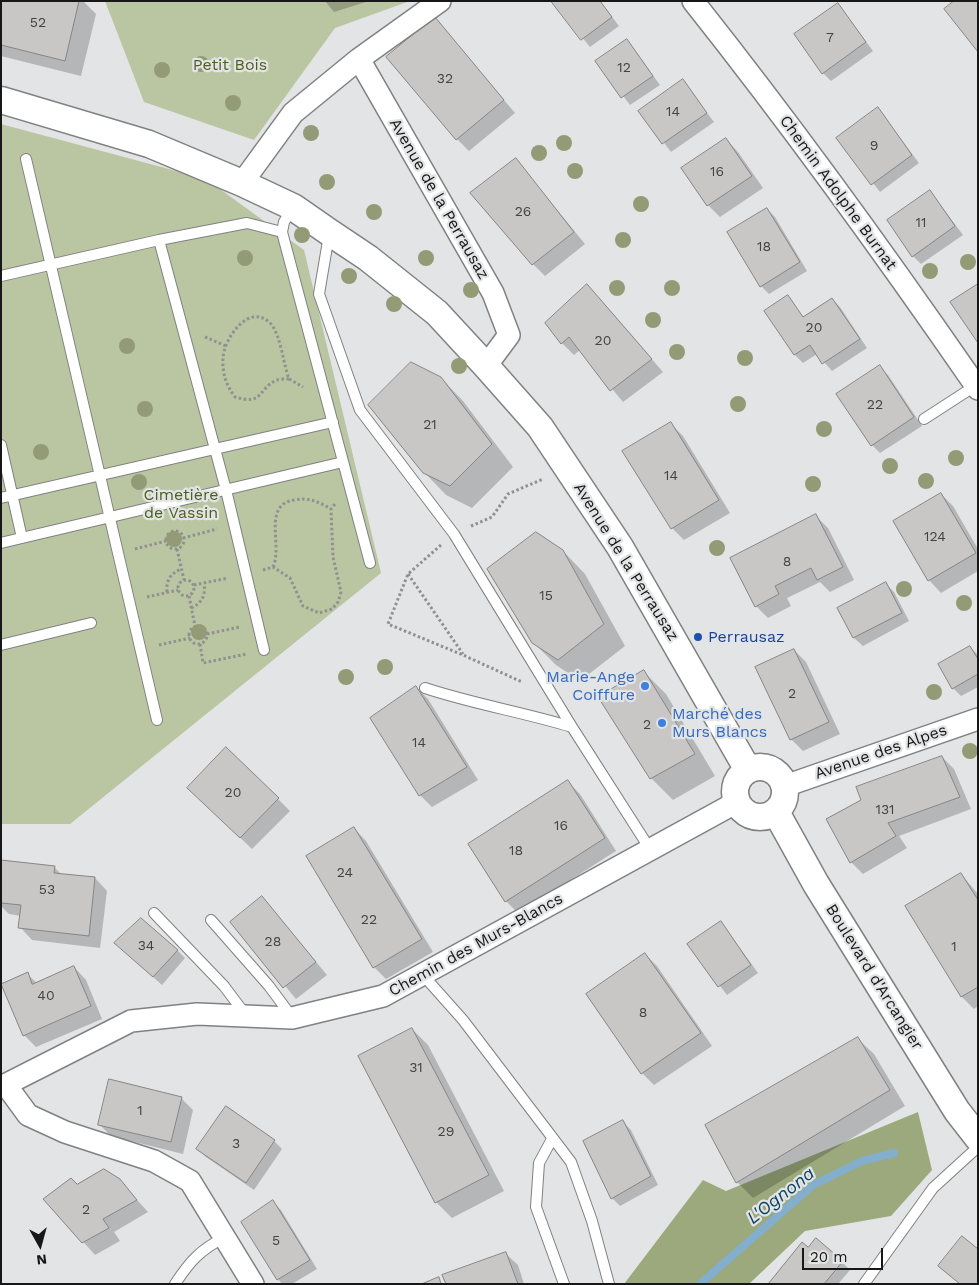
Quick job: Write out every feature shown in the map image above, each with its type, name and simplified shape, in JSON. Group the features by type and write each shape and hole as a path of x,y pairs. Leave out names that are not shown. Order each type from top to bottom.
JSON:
{"street":[{"path":"242,183 293,113 359,59 440,1"},
{"name":"Chemin Adolphe Burnat","path":"693,1 761,87 865,228 977,387"},
{"name":"Avenue de la Perrausaz","path":"359,59 416,167 493,293 509,335 486,366"},
{"name":"Avenue de la Perrausaz","path":"1,100 149,144 242,183 293,207 368,258 437,313 540,427 620,548 748,770"},
{"name":"Avenue des Alpes","path":"784,786 978,719"},
{"path":"757,767 774,771 784,786 785,796 782,805 776,812 758,817 749,815 737,802 735,787 742,774 748,770 757,767"},
{"name":"Chemin des Murs-Blancs","path":"3,1086 131,1021 197,1014 292,1018 383,996 737,802"},
{"name":"Boulevard d'Arcangier","path":"776,812 826,901 957,1112 978,1138"},
{"path":"3,1086 28,1115 65,1132 154,1161 190,1181 253,1284"}],"lane":[{"path":"26,159 157,720"},
{"path":"293,207 284,222 282,232 370,563"},
{"path":"1,276 50,263 247,223 282,232"},
{"path":"329,232 319,294 360,410 454,534 572,727 650,849"},
{"path":"159,240 216,449 264,650"},
{"path":"924,419 977,387"},
{"path":"1,498 333,422"},
{"path":"1,445 22,538"},
{"path":"1,543 343,462"},
{"path":"1,645 91,623"},
{"path":"425,688 467,702 572,727"},
{"path":"154,913 224,986 246,1016"},
{"path":"211,920 269,986 292,1018"},
{"path":"422,975 463,1020 571,1162 592,1221 609,1284"},
{"path":"552,1138 539,1163 536,1207 564,1284"},
{"path":"864,1284 933,1188 978,1148"},
{"path":"175,1284 190,1260 206,1247 225,1237"}],"path":[{"path":"289,378 276,334 270,323 256,318 245,320 239,324 232,334 223,357 224,379 235,397 244,400 254,399 263,394 276,380 289,378 310,391 325,392"},
{"path":"551,476 508,494 492,517 454,534 408,574 388,624 463,655 553,696"},
{"path":"273,566 290,578 303,606 319,614 332,609 338,602 341,592 333,557 331,509 350,490"},
{"path":"273,566 278,554 275,521 278,508 285,502 302,499 320,503 331,509"},
{"path":"183,538 235,525"},
{"path":"172,531 179,532 183,538 182,546 176,548 170,548 166,541 167,536 172,531"},
{"path":"117,554 166,541"},
{"path":"176,548 184,580"},
{"path":"194,585 273,566"},
{"path":"167,592 168,579 176,571 182,569"},
{"path":"408,574 463,655"},
{"path":"184,580 191,581 194,585 194,591 189,596 180,594 178,590 179,584 184,580"},
{"path":"191,608 202,600 205,590 204,584"},
{"path":"129,602 178,590"},
{"path":"189,596 196,626"},
{"path":"207,634 258,623"},
{"path":"196,626 202,627 207,634 206,639 200,644 194,643 190,638 190,631 196,626"},
{"path":"140,649 190,638"},
{"path":"200,644 203,663 264,650"}],"green space":[{"name":"Petit Bois","path":"105,1 410,1 335,28 254,140 144,102"},
{"name":"Cimetière de Vassin","path":"1,124 206,179 304,250 381,573 70,824 1,824"},
{"path":"918,1112 932,1170 891,1216 805,1231 749,1284 624,1284 703,1180 726,1191"}],"building":[{"path":"1,1 79,1 65,61 1,45"},
{"path":"551,1 600,1 612,17 581,40"},
{"path":"954,1 978,1 978,52 944,9"},
{"path":"838,3 866,42 822,74 794,34"},
{"path":"435,17 504,100 456,140 386,57"},
{"path":"627,39 653,76 621,98 595,61"},
{"path":"683,79 707,113 662,144 638,111"},
{"path":"878,107 912,155 871,185 836,138"},
{"path":"726,138 752,176 707,206 681,168"},
{"path":"516,158 574,232 532,265 470,193"},
{"path":"930,190 955,226 912,257 887,220"},
{"path":"767,208 800,262 760,287 727,232"},
{"path":"587,284 652,359 610,391 569,337 561,344 545,323"},
{"path":"978,284 978,343 950,302"},
{"path":"788,295 803,317 832,298 860,339 822,364 810,345 794,355 764,311"},
{"path":"411,362 441,377 492,444 450,486 423,473 368,405"},
{"path":"880,365 914,417 871,446 836,394"},
{"path":"671,422 719,500 671,529 622,451"},
{"path":"941,493 976,553 928,581 893,521"},
{"path":"816,514 843,567 817,580 811,568 775,586 779,594 755,607 730,558"},
{"path":"536,532 563,550 604,624 558,660 532,643 487,569"},
{"path":"886,582 902,613 853,638 837,608"},
{"path":"970,646 978,659 978,674 952,689 938,664"},
{"path":"794,649 829,722 790,740 755,667"},
{"path":"644,670 695,754 650,779 598,697"},
{"path":"416,686 467,767 419,796 370,718"},
{"path":"226,747 279,798 240,838 187,788"},
{"path":"942,756 960,797 888,823 896,836 850,863 826,819 861,800 856,787"},
{"path":"568,780 605,838 505,902 468,844"},
{"path":"354,827 422,939 373,968 306,856"},
{"path":"1,860 55,866 54,873 95,877 89,936 18,928 21,905 1,903"},
{"path":"961,873 978,900 978,987 961,997 905,906"},
{"path":"262,896 316,962 283,988 230,922"},
{"path":"141,918 178,950 153,977 114,943"},
{"path":"721,921 751,965 718,987 687,944"},
{"path":"645,953 701,1033 641,1074 586,994"},
{"path":"74,966 91,1006 23,1036 1,984 28,972 32,984"},
{"path":"412,1028 489,1175 435,1203 358,1056"},
{"path":"858,1037 890,1090 736,1183 705,1125"},
{"path":"109,1079 182,1097 171,1142 98,1125"},
{"path":"226,1106 275,1140 246,1183 196,1149"},
{"path":"623,1120 651,1176 611,1199 583,1141"},
{"path":"104,1169 120,1179 137,1200 103,1219 109,1228 82,1243 43,1199 71,1178 77,1184"},
{"path":"273,1200 310,1260 277,1280 241,1222"},
{"path":"962,1236 978,1249 978,1284 960,1284 938,1266"},
{"path":"816,1238 843,1261 824,1284 768,1284 802,1242 808,1247"},
{"path":"506,1252 518,1284 446,1284 442,1275"},
{"path":"439,1277 441,1284 422,1284"}],"waterway":[{"name":"L'Ognona","path":"700,1284 813,1185 862,1161 894,1153"}],"place":[{"name":"Perrausaz","path":"698,637"},
{"name":"Marie-Ange Coiffure","path":"645,686"},
{"name":"Marché des Murs Blancs","path":"662,723"}]}
